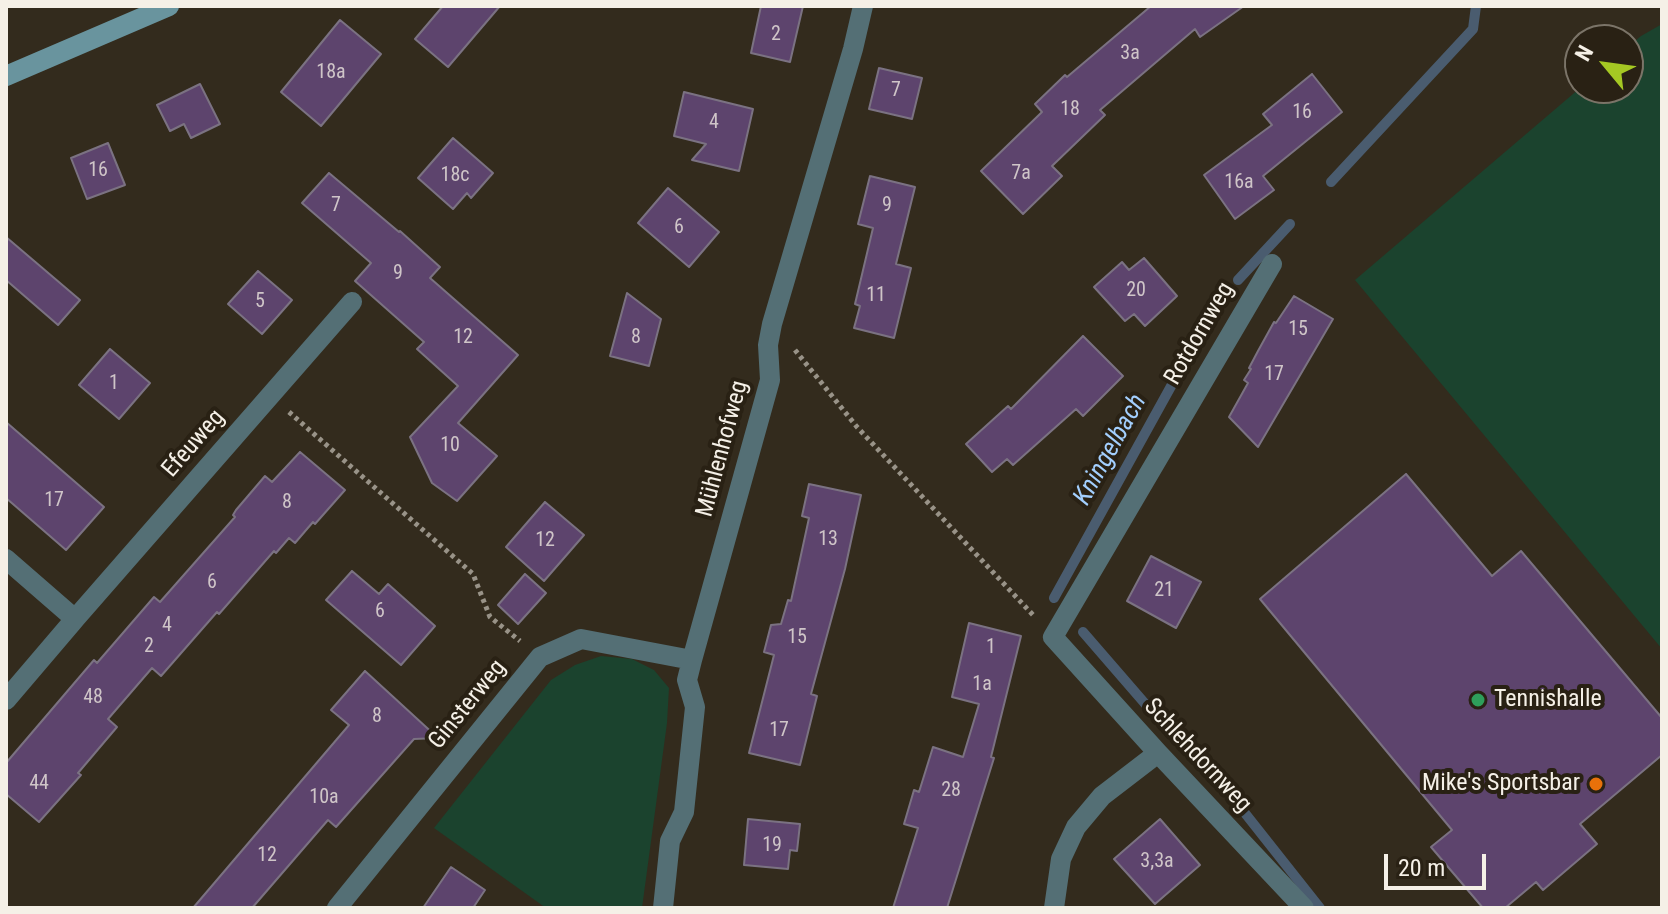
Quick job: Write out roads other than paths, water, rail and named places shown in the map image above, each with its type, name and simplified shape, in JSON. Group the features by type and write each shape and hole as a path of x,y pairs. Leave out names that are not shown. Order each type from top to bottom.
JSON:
{"street":[{"path":"6,76 169,6"},
{"name":"Mühlenhofweg","path":"663,908 670,841 684,812 695,707 687,680 770,380 768,345 772,324 863,6"},
{"name":"Rotdornweg","path":"1053,637 1272,264"},
{"name":"Efeuweg","path":"6,700 352,302"},
{"path":"6,559 75,619"},
{"name":"Schlehdornweg","path":"1053,637 1304,908"},
{"name":"Ginsterweg","path":"337,908 540,657 581,639 692,660"},
{"path":"1054,908 1061,859 1076,827 1102,796 1158,753"}],"waterway":[{"name":"Kningelbach","path":"1331,182 1473,29 1476,6"},
{"name":"Kningelbach","path":"1238,280 1290,224"},
{"name":"Kningelbach","path":"1054,598 1206,323"},
{"name":"Kningelbach","path":"1083,632 1154,714"},
{"name":"Kningelbach","path":"1177,738 1233,798 1320,908"}],"place":[{"name":"Tennishalle","path":"1478,700"},
{"name":"Mike's Sportsbar","path":"1596,784"}]}
